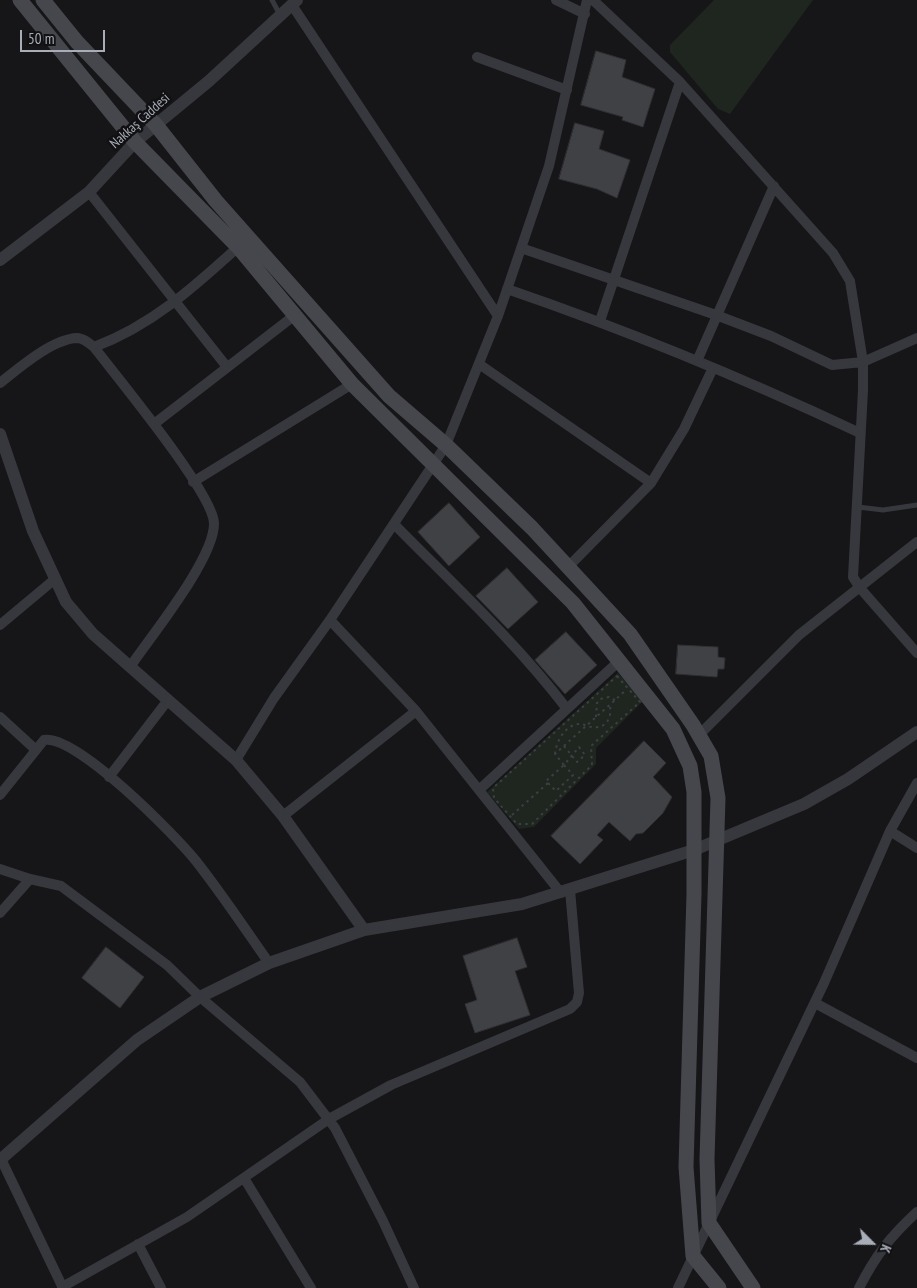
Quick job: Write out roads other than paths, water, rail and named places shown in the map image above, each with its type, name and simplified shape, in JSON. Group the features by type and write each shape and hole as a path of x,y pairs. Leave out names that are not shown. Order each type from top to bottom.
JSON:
{"main road":[{"path":"20,0 135,142 238,247 352,384 573,603 673,729 690,766 694,792 686,1167 693,1256 719,1288"},
{"path":"43,0 77,42 156,125 216,202 389,396 446,445 532,528 630,634 699,735 711,756 718,798 707,1159 709,1223 753,1288"}],"street":[{"path":"556,0 585,14"},
{"path":"236,760 274,698 330,620 446,445 498,316 549,166 587,0"},
{"path":"593,0 680,82 834,253 850,281 863,362 864,390 853,577 860,588 917,653"},
{"name":"Nakkaş Caddesi","path":"0,260 89,192 135,142 210,82 295,2"},
{"path":"295,2 392,160 498,316"},
{"path":"477,57 567,90"},
{"path":"600,322 615,282 680,82"},
{"path":"697,361 774,186"},
{"path":"89,192 228,367"},
{"path":"94,347 112,340 176,302 238,247"},
{"path":"521,248 615,282 716,315 771,336 832,365 863,362 917,338"},
{"path":"507,289 600,322 697,361 860,433"},
{"path":"154,424 294,315"},
{"path":"0,383 33,358 67,340 78,338 94,347 154,424 206,500 214,522 209,544 195,573 130,667"},
{"path":"478,364 651,483"},
{"path":"568,567 651,483 684,429 713,368"},
{"path":"193,482 352,384"},
{"path":"0,434 33,531 66,602 92,634 236,760 283,816 364,930"},
{"path":"394,524 472,602 554,691 567,710"},
{"path":"699,735 799,635 917,542"},
{"path":"0,626 55,579"},
{"path":"330,620 416,711 479,790 565,892 579,993 577,1002 570,1009 391,1085 329,1120 187,1217 63,1287 1,1159 137,1040 200,997 270,963 364,930 486,911 565,892 694,850 804,804 848,779 917,732"},
{"path":"479,790 618,662"},
{"path":"109,777 168,700"},
{"path":"283,816 416,711"},
{"path":"0,717 36,750"},
{"path":"0,795 44,740 59,741 86,758 142,804 195,861 270,963"},
{"path":"678,1288 815,1003 890,831 917,783"},
{"path":"890,831 917,848"},
{"path":"0,868 30,879 61,886 167,965 200,997 300,1082 329,1120 383,1221 414,1288"},
{"path":"0,913 30,879"},
{"path":"815,1003 917,1058"},
{"path":"244,1178 311,1288"},
{"path":"859,1288 874,1259 890,1237 917,1212"},
{"path":"138,1244 161,1288"}],"lane":[{"path":"272,0 280,16"},
{"path":"858,507 883,510 917,505"}]}
